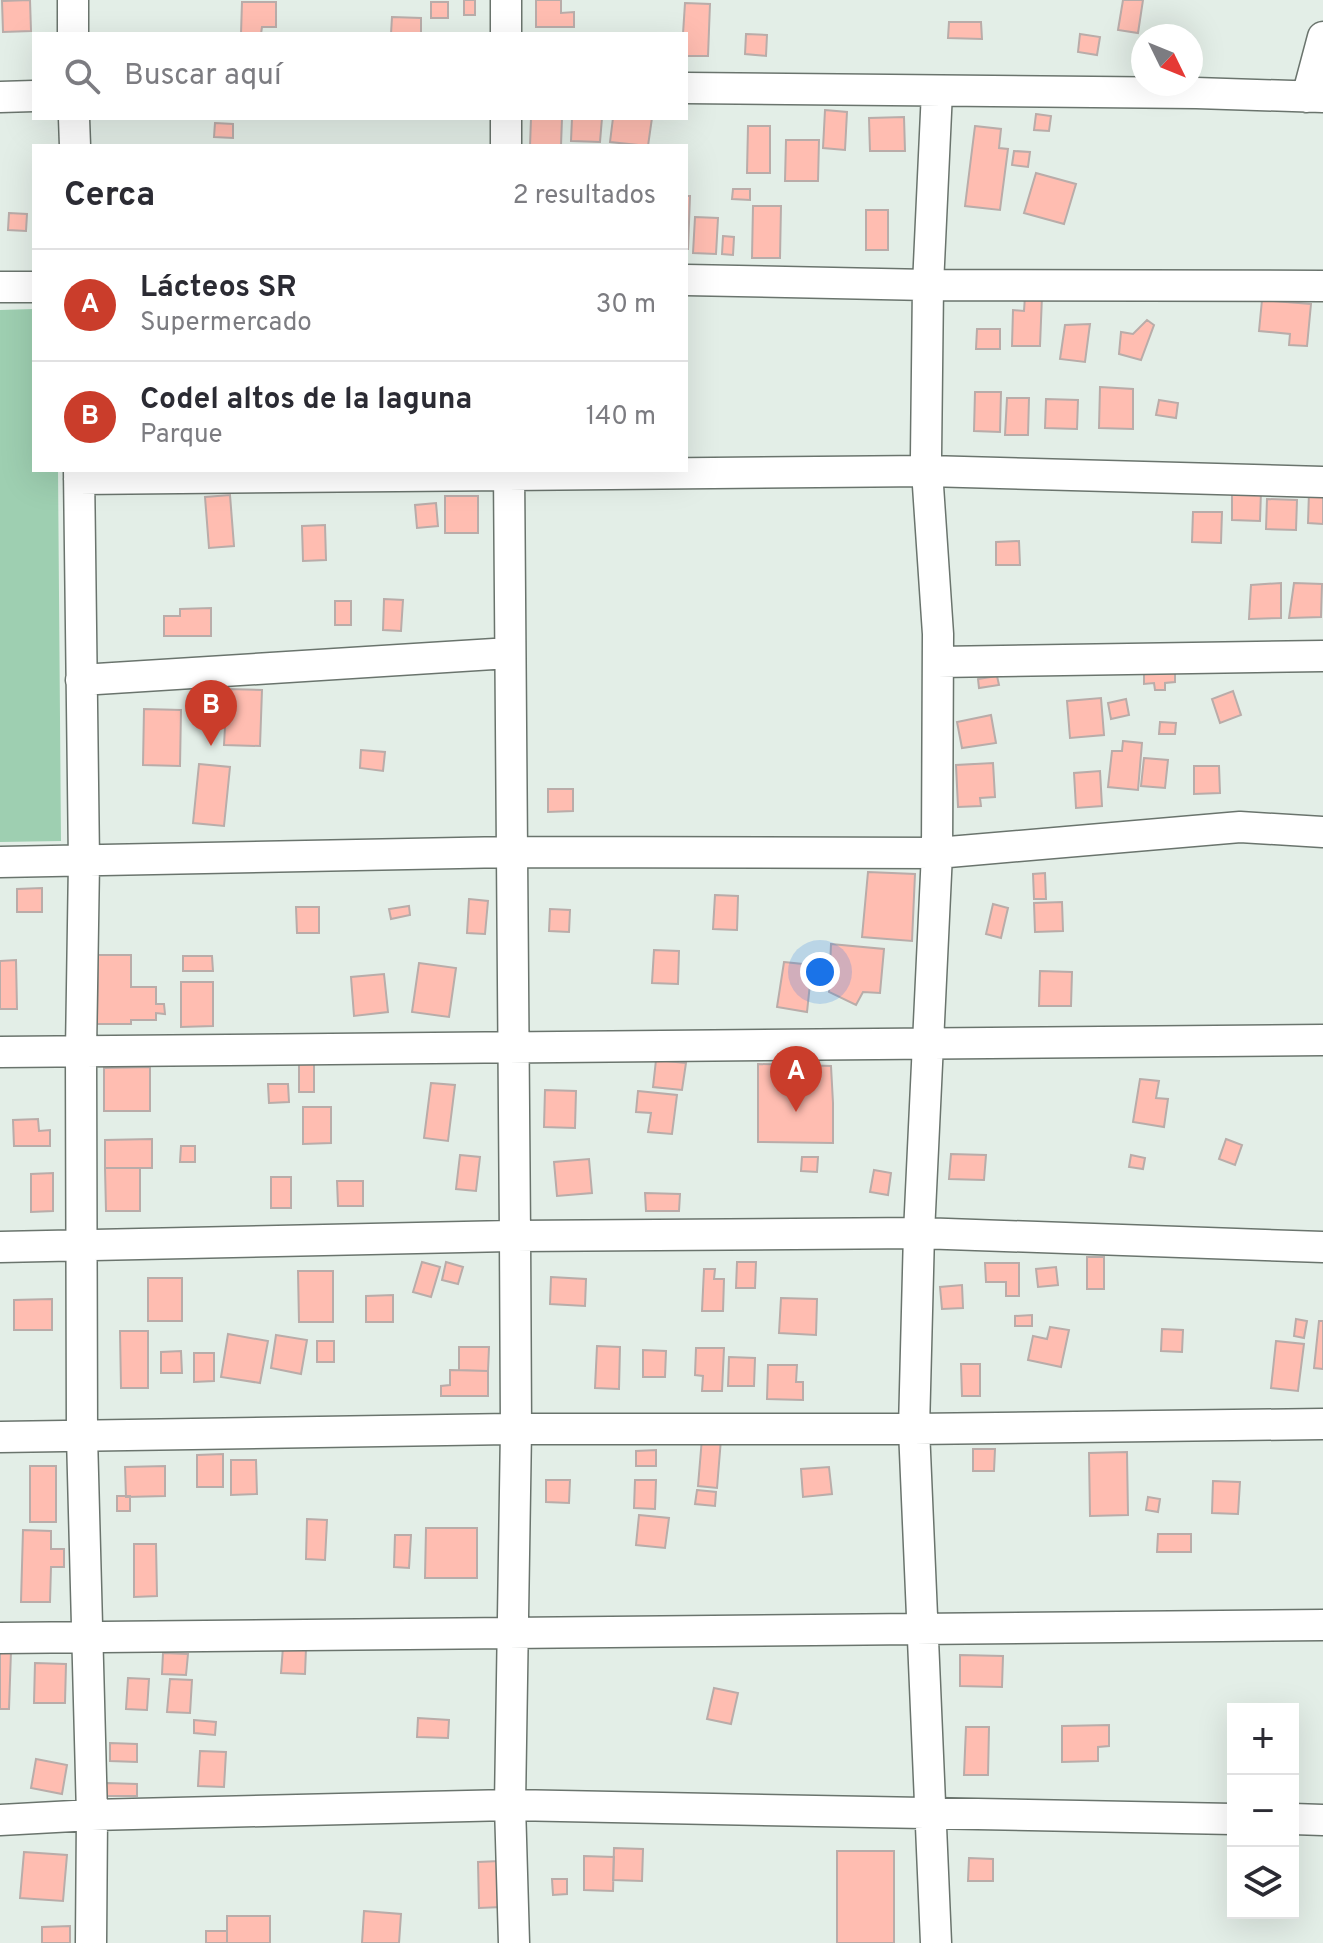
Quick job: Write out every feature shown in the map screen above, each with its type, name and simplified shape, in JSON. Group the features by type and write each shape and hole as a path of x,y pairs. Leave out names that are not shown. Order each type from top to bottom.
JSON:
{"street":[{"path":"73,0 73,32"},
{"path":"506,0 506,32"},
{"path":"688,88 1315,97 1323,37"},
{"path":"936,1943 914,1429 919,1233 937,853 938,662 927,471 928,285 937,91"},
{"path":"0,97 32,96"},
{"path":"74,120 75,144"},
{"path":"506,120 506,144"},
{"path":"688,280 928,285 1323,286"},
{"path":"0,287 32,287"},
{"path":"688,472 927,471 1323,482"},
{"path":"91,1943 92,1815 82,1436 84,862 79,474 509,472 516,1429 510,1805 514,1943"},
{"path":"81,680 510,653"},
{"path":"938,662 1323,656"},
{"path":"0,862 513,852 937,853 1240,827 1323,832"},
{"path":"0,1052 1323,1040"},
{"path":"0,1247 515,1236 919,1233 1323,1247"},
{"path":"0,1437 516,1429 914,1429 1323,1424"},
{"path":"0,1638 1323,1625"},
{"path":"0,1820 510,1805 1227,1819"},
{"path":"1299,1819 1323,1820"}],"green space":[{"path":"32,309 32,472 58,472 61,841 0,842 0,310"}],"building":[{"path":"30,0 31,31 3,32 2,1"},
{"path":"464,0 475,0 475,15 464,15"},
{"path":"536,0 561,0 561,13 574,12 574,27 536,27"},
{"path":"1123,0 1143,0 1139,24 1131,24 1131,32 1118,30"},
{"path":"242,2 276,2 276,27 262,27 261,32 241,32"},
{"path":"431,2 448,2 448,18 431,18"},
{"path":"685,3 710,4 708,56 688,56 688,32 683,32"},
{"path":"392,17 421,18 421,32 391,32"},
{"path":"949,22 981,22 982,39 948,38"},
{"path":"746,34 767,35 766,56 745,54"},
{"path":"1080,34 1100,37 1097,55 1078,52"},
{"path":"825,110 847,112 845,150 823,148"},
{"path":"1036,114 1051,116 1049,131 1034,130"},
{"path":"904,117 905,151 870,151 869,118"},
{"path":"531,120 562,120 561,144 530,144"},
{"path":"572,120 602,120 600,142 571,141"},
{"path":"613,120 652,120 648,144 610,142"},
{"path":"215,123 233,124 233,138 214,137"},
{"path":"748,126 770,126 770,173 747,173"},
{"path":"975,126 1001,129 999,148 1008,149 1000,210 965,206"},
{"path":"786,140 819,140 818,181 785,181"},
{"path":"1014,151 1030,152 1028,167 1012,165"},
{"path":"1036,173 1076,184 1064,224 1024,213"},
{"path":"733,189 750,189 750,200 732,199"},
{"path":"688,196 690,196 688,249"},
{"path":"753,206 781,206 780,258 752,258"},
{"path":"866,210 888,210 888,250 866,250"},
{"path":"9,213 27,214 26,231 8,230"},
{"path":"695,217 718,218 716,254 693,253"},
{"path":"723,236 734,237 733,255 722,254"},
{"path":"1025,296 1042,296 1040,346 1012,346 1013,310 1024,311"},
{"path":"1262,300 1311,304 1307,346 1289,345 1290,334 1259,331"},
{"path":"1147,320 1154,325 1141,360 1119,354 1121,332 1133,334"},
{"path":"1090,324 1085,362 1060,359 1065,325"},
{"path":"977,329 1000,329 1000,349 976,349"},
{"path":"1100,387 1133,389 1133,429 1099,428"},
{"path":"975,392 1001,392 1000,432 974,431"},
{"path":"1007,398 1029,398 1028,435 1005,435"},
{"path":"1046,399 1078,400 1077,429 1045,428"},
{"path":"1159,400 1178,403 1176,418 1156,415"},
{"path":"1232,491 1261,491 1260,521 1232,520"},
{"path":"1309,492 1323,493 1323,524 1308,523"},
{"path":"230,495 234,546 209,548 205,497"},
{"path":"445,496 478,496 478,533 445,533"},
{"path":"1267,499 1297,500 1296,530 1266,529"},
{"path":"436,503 438,526 417,528 415,505"},
{"path":"1193,512 1222,512 1221,543 1192,542"},
{"path":"325,525 326,560 303,561 302,526"},
{"path":"1019,541 1020,565 996,565 996,542"},
{"path":"1281,583 1281,618 1249,619 1251,585"},
{"path":"1294,583 1322,584 1321,617 1289,618"},
{"path":"384,599 403,600 401,631 383,630"},
{"path":"335,601 351,601 351,625 335,625"},
{"path":"211,608 211,636 164,636 164,616 180,616 180,609"},
{"path":"1175,664 1175,682 1165,683 1165,690 1155,690 1154,683 1144,684 1144,666"},
{"path":"997,676 999,685 979,688 978,679"},
{"path":"227,689 262,690 260,746 224,745"},
{"path":"1233,691 1241,715 1220,723 1212,699"},
{"path":"1101,698 1104,735 1070,738 1067,701"},
{"path":"1126,699 1129,715 1111,719 1108,703"},
{"path":"144,709 181,710 180,766 143,765"},
{"path":"991,715 996,743 962,748 957,722"},
{"path":"1160,722 1176,723 1175,734 1159,734"},
{"path":"1123,741 1142,743 1138,790 1108,787 1112,751 1122,751"},
{"path":"361,750 385,752 383,771 360,768"},
{"path":"1144,758 1168,760 1165,788 1141,786"},
{"path":"993,763 995,797 980,798 981,806 958,807 956,765"},
{"path":"199,764 230,767 224,826 193,823"},
{"path":"1194,766 1219,766 1220,793 1194,794"},
{"path":"1100,771 1102,806 1076,808 1074,773"},
{"path":"548,789 573,789 573,811 548,812"},
{"path":"868,872 915,874 912,941 862,937"},
{"path":"1045,873 1046,899 1034,899 1033,874"},
{"path":"42,888 42,912 17,912 17,889"},
{"path":"715,895 738,896 737,930 713,929"},
{"path":"469,899 488,901 485,934 467,933"},
{"path":"1062,902 1063,931 1035,932 1034,903"},
{"path":"993,904 1008,908 1001,938 986,934"},
{"path":"409,906 410,915 391,919 389,909"},
{"path":"296,907 319,907 319,933 297,933"},
{"path":"550,909 570,910 569,932 549,931"},
{"path":"831,944 884,949 880,993 863,992 856,1005 829,992"},
{"path":"654,950 679,951 678,984 652,983"},
{"path":"98,955 131,955 131,987 156,987 156,1004 164,1004 165,1014 156,1013 156,1020 131,1020 131,1024 97,1024"},
{"path":"183,956 212,956 213,971 183,971"},
{"path":"16,960 17,1009 0,1009 0,961"},
{"path":"784,962 812,965 807,1012 777,1007"},
{"path":"419,963 456,968 449,1017 412,1012"},
{"path":"1040,971 1072,972 1071,1006 1039,1006"},
{"path":"384,974 388,1012 354,1016 351,977"},
{"path":"181,982 213,982 213,1026 181,1027"},
{"path":"656,1060 686,1063 682,1090 653,1087"},
{"path":"299,1062 314,1062 314,1092 299,1092"},
{"path":"758,1064 831,1066 833,1143 758,1142"},
{"path":"150,1067 150,1111 104,1111 104,1068"},
{"path":"1140,1079 1159,1081 1156,1098 1168,1099 1164,1127 1133,1122"},
{"path":"431,1083 455,1085 448,1141 424,1138"},
{"path":"268,1084 288,1084 289,1102 269,1103"},
{"path":"545,1090 576,1091 575,1128 544,1127"},
{"path":"638,1091 677,1095 672,1134 648,1132 651,1113 636,1112"},
{"path":"303,1107 331,1107 331,1143 303,1144"},
{"path":"38,1119 39,1131 50,1130 50,1146 14,1146 13,1120"},
{"path":"152,1139 152,1168 105,1168 105,1140"},
{"path":"1226,1139 1242,1145 1235,1165 1219,1159"},
{"path":"181,1146 195,1146 195,1162 180,1162"},
{"path":"951,1154 986,1155 984,1180 949,1179"},
{"path":"460,1155 480,1157 476,1191 456,1189"},
{"path":"1131,1155 1145,1158 1143,1169 1129,1167"},
{"path":"802,1157 818,1157 817,1172 801,1171"},
{"path":"589,1159 592,1193 557,1196 554,1162"},
{"path":"105,1168 140,1168 140,1211 106,1211"},
{"path":"874,1170 891,1173 888,1195 870,1192"},
{"path":"53,1173 53,1211 31,1212 31,1174"},
{"path":"271,1177 291,1177 291,1208 271,1208"},
{"path":"337,1181 363,1181 363,1206 338,1206"},
{"path":"645,1193 680,1194 679,1211 646,1211"},
{"path":"1087,1257 1104,1257 1104,1289 1087,1289"},
{"path":"422,1262 440,1267 431,1297 413,1292"},
{"path":"446,1262 463,1267 458,1284 442,1280"},
{"path":"737,1262 756,1262 755,1288 736,1288"},
{"path":"985,1263 1019,1263 1019,1296 1006,1296 1006,1282 986,1282"},
{"path":"1056,1267 1058,1285 1038,1287 1036,1269"},
{"path":"704,1269 715,1269 714,1279 724,1279 723,1311 702,1311"},
{"path":"298,1271 333,1271 333,1322 299,1322"},
{"path":"551,1277 586,1279 585,1306 550,1304"},
{"path":"148,1278 182,1278 182,1321 148,1321"},
{"path":"962,1285 963,1308 942,1309 940,1287"},
{"path":"393,1295 393,1322 366,1322 366,1296"},
{"path":"781,1298 817,1299 816,1335 779,1333"},
{"path":"52,1299 52,1330 14,1330 14,1300"},
{"path":"1032,1315 1032,1326 1015,1326 1015,1316"},
{"path":"1296,1319 1307,1321 1304,1338 1294,1336"},
{"path":"1319,1321 1323,1321 1323,1369 1314,1368"},
{"path":"1050,1327 1069,1330 1061,1367 1028,1360 1033,1336 1047,1339"},
{"path":"1162,1329 1183,1330 1182,1352 1161,1351"},
{"path":"120,1331 148,1331 148,1388 121,1388"},
{"path":"228,1334 268,1341 260,1383 221,1377"},
{"path":"276,1335 307,1340 301,1374 271,1368"},
{"path":"317,1341 334,1341 334,1362 317,1362"},
{"path":"1276,1341 1304,1344 1298,1391 1271,1388"},
{"path":"597,1346 620,1347 619,1389 595,1388"},
{"path":"459,1347 489,1347 488,1371 459,1370"},
{"path":"696,1348 724,1348 722,1391 702,1391 703,1376 695,1375"},
{"path":"643,1350 666,1351 665,1377 643,1377"},
{"path":"181,1351 182,1373 161,1373 161,1352"},
{"path":"194,1353 214,1353 214,1381 194,1382"},
{"path":"729,1357 755,1358 754,1386 728,1386"},
{"path":"961,1364 980,1364 980,1396 962,1396"},
{"path":"768,1365 797,1365 796,1382 803,1382 803,1400 767,1399"},
{"path":"450,1370 488,1371 488,1396 441,1396 441,1386 450,1385"},
{"path":"702,1438 721,1439 717,1488 698,1486"},
{"path":"973,1449 995,1449 994,1471 973,1471"},
{"path":"656,1450 656,1466 636,1466 636,1451"},
{"path":"1127,1452 1128,1515 1090,1516 1089,1453"},
{"path":"223,1454 223,1487 197,1487 197,1455"},
{"path":"231,1460 256,1460 257,1494 231,1495"},
{"path":"30,1466 56,1466 56,1522 30,1522"},
{"path":"165,1466 165,1496 126,1497 125,1467"},
{"path":"829,1467 832,1494 803,1497 801,1469"},
{"path":"546,1480 570,1480 569,1503 546,1502"},
{"path":"635,1480 656,1480 655,1509 634,1508"},
{"path":"1213,1481 1240,1482 1238,1514 1212,1513"},
{"path":"697,1490 716,1492 715,1506 695,1504"},
{"path":"117,1496 130,1496 130,1511 117,1511"},
{"path":"1148,1497 1160,1499 1158,1512 1146,1510"},
{"path":"639,1515 669,1518 665,1548 636,1545"},
{"path":"307,1519 327,1520 325,1560 306,1559"},
{"path":"426,1528 477,1528 477,1578 425,1578"},
{"path":"23,1530 51,1531 51,1549 64,1549 64,1567 51,1567 50,1602 21,1602"},
{"path":"1158,1534 1191,1534 1191,1552 1157,1552"},
{"path":"395,1535 411,1535 409,1568 394,1567"},
{"path":"134,1544 156,1544 157,1596 134,1597"},
{"path":"283,1647 306,1648 305,1674 281,1673"},
{"path":"0,1651 11,1651 9,1709 0,1709"},
{"path":"163,1653 188,1654 186,1675 162,1674"},
{"path":"960,1655 1003,1656 1002,1687 960,1686"},
{"path":"35,1663 66,1664 65,1703 34,1703"},
{"path":"128,1678 149,1679 147,1710 126,1709"},
{"path":"170,1679 192,1680 190,1713 167,1712"},
{"path":"714,1688 738,1693 731,1724 707,1719"},
{"path":"418,1718 449,1720 448,1738 417,1737"},
{"path":"194,1720 216,1722 215,1735 194,1733"},
{"path":"1109,1725 1109,1746 1098,1747 1098,1761 1062,1762 1062,1726"},
{"path":"966,1727 989,1727 988,1775 964,1775"},
{"path":"110,1743 137,1744 137,1762 110,1761"},
{"path":"200,1751 226,1752 224,1787 198,1786"},
{"path":"36,1759 67,1765 62,1794 31,1788"},
{"path":"106,1783 137,1784 137,1796 105,1796"},
{"path":"614,1848 643,1849 642,1881 613,1880"},
{"path":"837,1851 894,1851 894,1943 837,1943"},
{"path":"24,1852 67,1855 63,1901 20,1898"},
{"path":"584,1856 614,1857 613,1891 584,1890"},
{"path":"969,1858 993,1859 993,1881 968,1881"},
{"path":"500,1861 502,1907 479,1908 478,1862"},
{"path":"552,1879 567,1879 567,1894 553,1895"},
{"path":"364,1911 401,1914 399,1943 362,1943"},
{"path":"227,1916 270,1916 270,1943 227,1943"},
{"path":"70,1926 70,1943 42,1943 42,1927"},
{"path":"206,1931 227,1931 227,1943 206,1943"}],"place":[{"name":"Codel altos de la laguna","path":"211,746"},
{"name":"Lácteos SR","path":"796,1112"}]}
